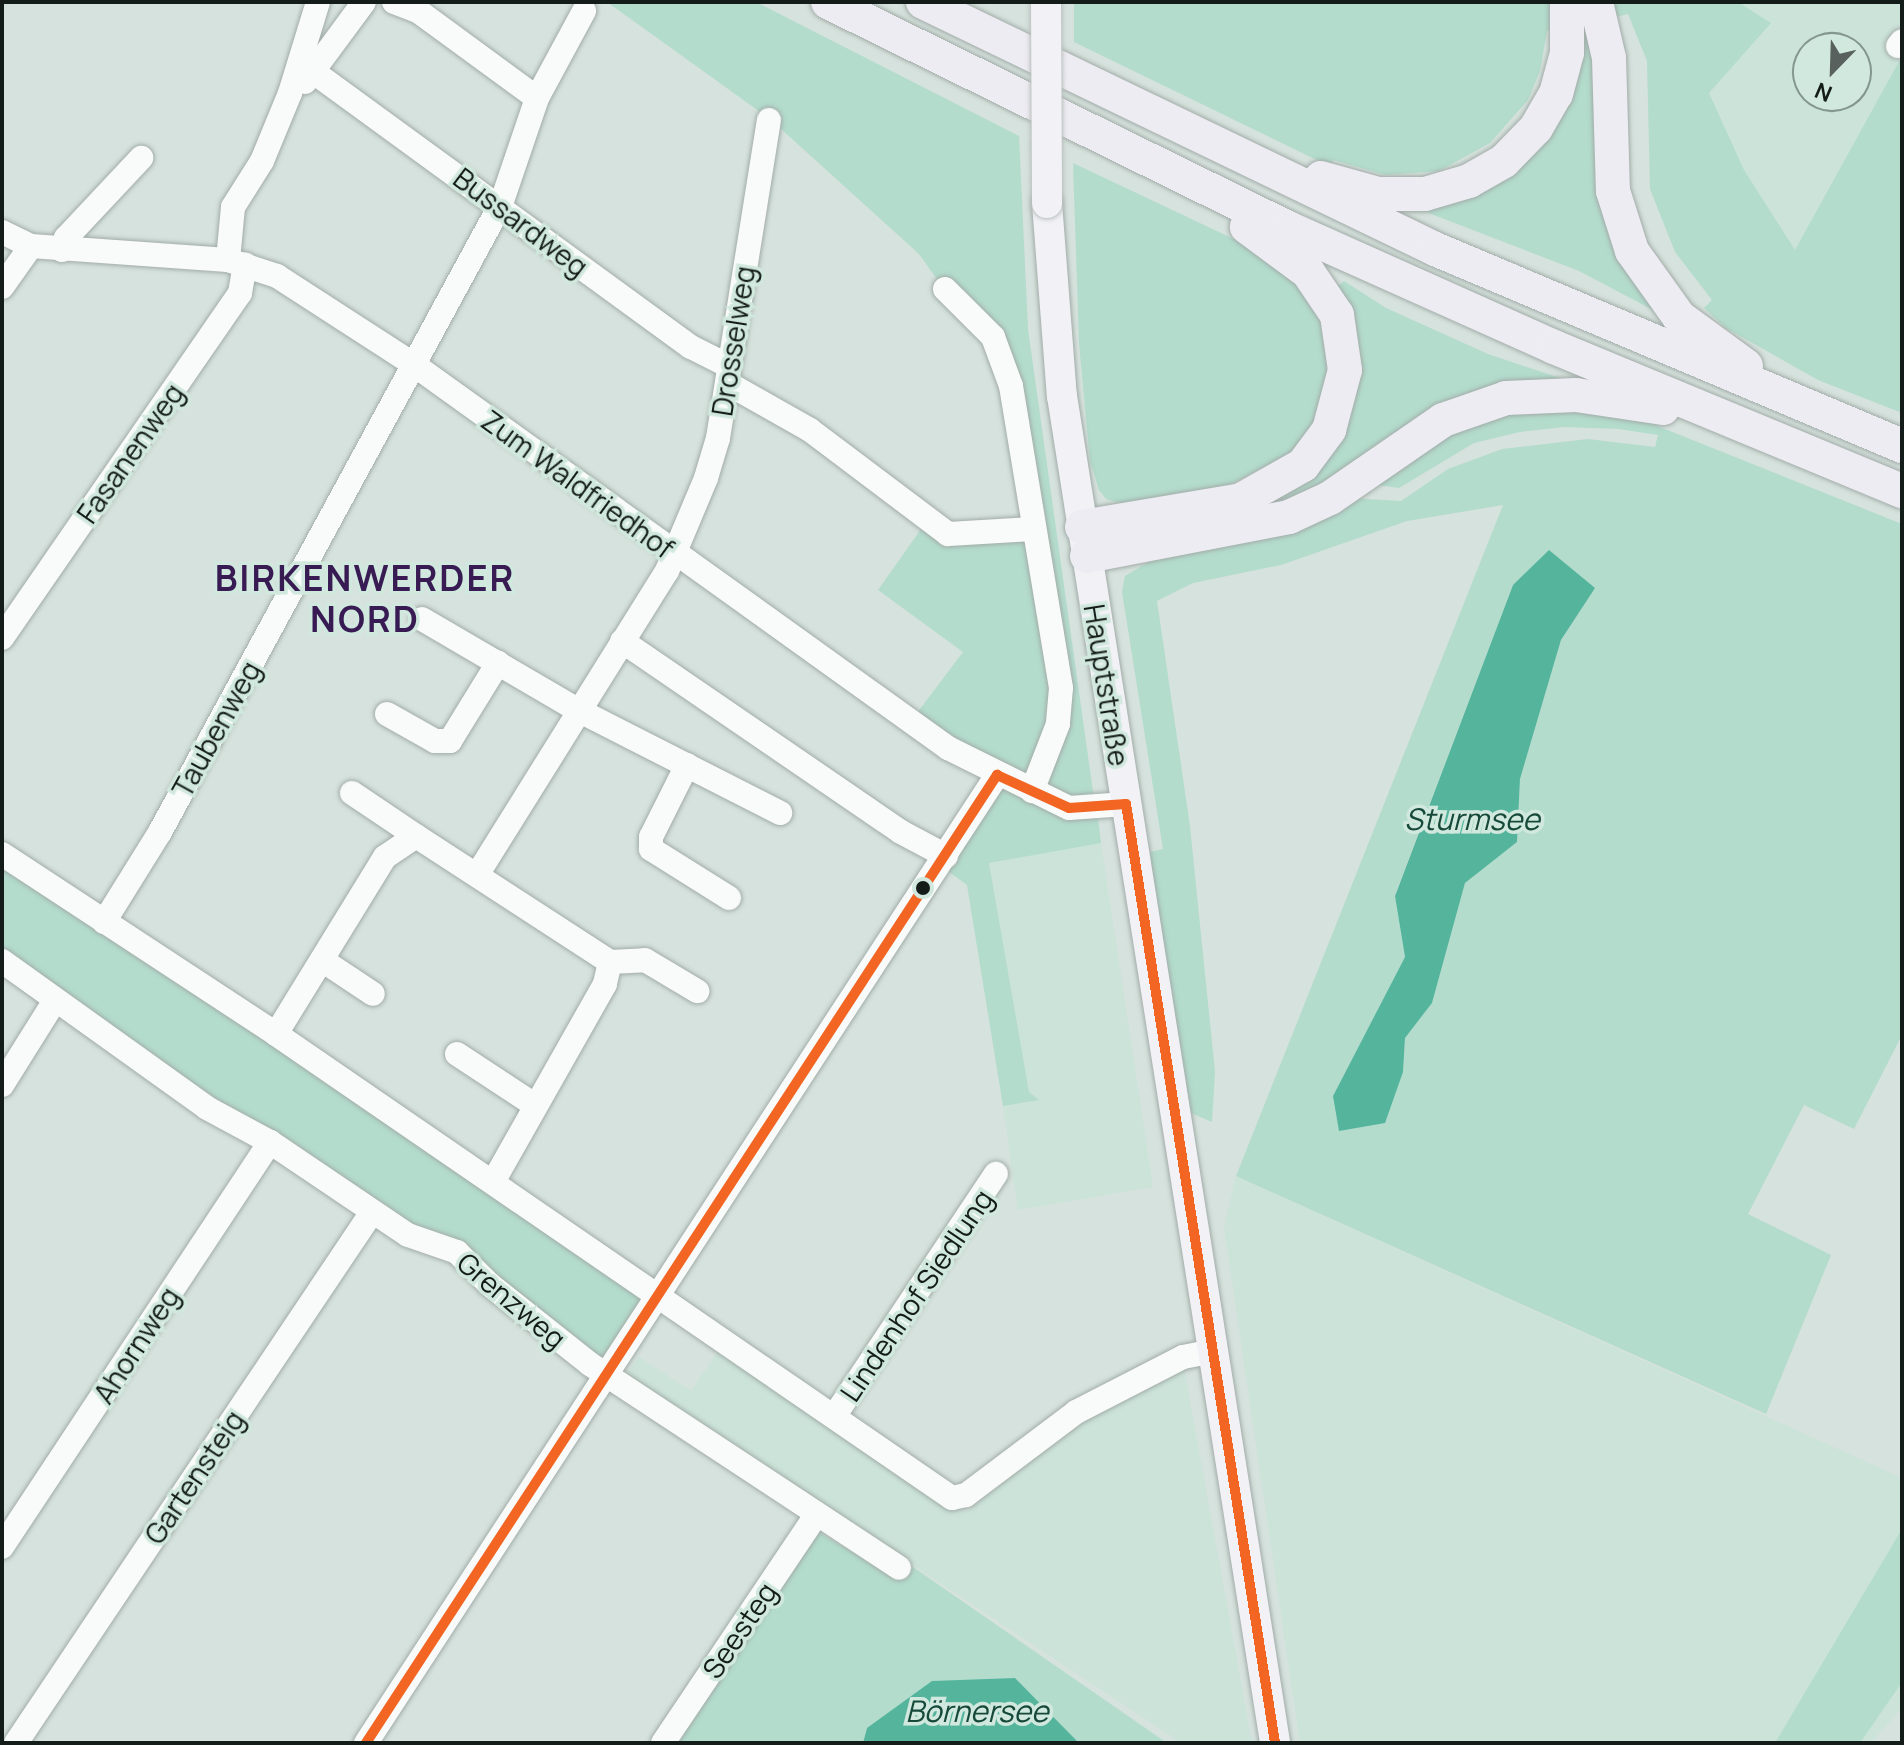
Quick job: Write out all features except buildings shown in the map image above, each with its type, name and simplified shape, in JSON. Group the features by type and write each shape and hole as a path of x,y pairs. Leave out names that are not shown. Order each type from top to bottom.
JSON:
{"highway":[{"path":"828,2 1168,172 1541,341 1902,491"},
{"path":"923,2 1209,144 1435,249 1902,446"},
{"path":"1209,144 1378,194 1425,194 1469,181 1523,144 1547,112 1567,53 1567,2"},
{"path":"1596,2 1609,58 1613,191 1623,229 1645,275 1703,337 1844,422"},
{"path":"1085,542 1267,490 1319,447 1340,402 1343,342 1337,315 1320,285 1295,260 1168,172"},
{"path":"1085,542 1289,517 1330,498 1443,420 1506,398 1576,395 1661,408 1808,453"}],"main road":[{"name":"Hauptstraße","path":"1046,2 1047,203 1060,386 1275,1743"}],"street":[{"name":"Fasanenweg","path":"2,638 240,293 233,207 262,161 290,93 318,2"},
{"name":"Fasanenweg","path":"290,93 315,73 364,2"},
{"path":"394,2 418,11 537,98"},
{"name":"Taubenweg","path":"104,922 160,832 501,204 537,98 584,11"},
{"name":"Bussardweg","path":"315,73 501,204 948,534 1033,529"},
{"name":"Drosselweg","path":"477,875 675,555 676,541 711,463 769,120"},
{"path":"62,250 66,238 141,158"},
{"name":"Zum Waldfriedhof","path":"2,232 31,246 62,250 237,262 323,303 413,364 901,717 997,775 1079,810 1126,804"},
{"path":"2,287 31,246"},
{"name":"Hauptstraße","path":"945,289 987,330 1003,357 1033,529 1061,702 1054,740 1032,791"},
{"path":"422,619 578,710 780,813"},
{"path":"622,641 901,832 946,856"},
{"path":"387,714 435,741 450,741 498,663"},
{"path":"687,765 651,837 651,849 729,898"},
{"path":"366,1743 997,775"},
{"path":"352,793 610,962 645,960 697,991"},
{"path":"276,1034 385,857 416,836"},
{"path":"2,854 276,1034 655,1296"},
{"path":"322,960 373,994"},
{"name":"Grenzweg","path":"2,961 54,1002 207,1108 270,1142 408,1235 457,1252 522,1312 607,1376 815,1517 899,1568"},
{"path":"493,1182 533,1104 605,984 610,962"},
{"path":"2,1085 54,1002"},
{"path":"457,1054 533,1104"},
{"name":"Ahornweg","path":"2,1547 270,1142"},
{"name":"Lindenhof Siedlung","path":"835,1415 996,1174"},
{"name":"Gartensteig","path":"16,1743 372,1212"},
{"name":"Lindenhof Siedlung","path":"655,1296 835,1415 952,1498 966,1495 1076,1412 1183,1357 1214,1351"},
{"name":"Seesteg","path":"663,1743 815,1517"}],"shaded area":[{"path":"607,2 756,2 1019,136 1028,329 1095,806 1035,790 1056,741 1013,386 919,254 770,119"},
{"path":"1074,2 1554,2 1557,31 1547,31 1540,71 1528,100 1490,143 1439,171 1386,175 1333,160 1331,167 1074,42"},
{"path":"1579,2 1653,310 1579,271 1413,207 1503,178"},
{"path":"1609,2 1738,2 1771,23 1709,93 1744,170 1795,250 1902,56 1902,413 1818,380 1726,328 1704,308 1712,300 1675,252 1650,189 1647,61 1628,14 1615,17"},
{"path":"1738,2 1902,2 1902,56 1872,110 1872,32 1792,32 1792,112 1871,112 1795,250 1744,170 1709,93 1771,23"},
{"path":"1073,163 1259,251 1298,280 1325,322 1331,374 1321,416 1297,450 1225,487 1124,504 1106,499 1099,490 1090,461 1079,343"},
{"path":"1344,281 1386,308 1488,354 1572,382 1304,497 1264,507 1319,467 1336,288"},
{"path":"1557,406 1650,423 1902,524 1902,1035 1854,1129 1804,1105 1748,1214 1831,1255 1766,1414 1236,1176 1503,505 1407,521 1281,565 1193,583 1157,601 1190,826 1215,1072 1212,1122 1186,1111 1171,1035 1150,852 1163,849 1122,592 1125,576 1160,555 1350,498 1401,501 1448,469 1502,449 1588,439 1655,447 1658,435 1619,429 1564,427 1520,432 1474,443 1399,488 1371,484 1472,421","holes":["1513,585 1594,588 1561,640 1520,779 1517,842 1465,883 1432,1003 1405,1038 1403,1072 1333,1096 1405,957 1395,895"]},
{"path":"926,522 1031,531 1057,674 1031,788 911,721 963,652 878,590"},
{"path":"998,777 1097,809 1101,843 989,863 1029,1092 1039,1100 1003,1106 967,885 941,866"},
{"path":"1101,843 1153,1187 1018,1210 1003,1106 1038,1100 1029,1092 989,863"},
{"path":"2,856 654,1299 612,1368 160,1062 2,947"},
{"path":"1236,1176 1902,1478 1902,1708 1871,1743 1300,1743 1224,1227"},
{"path":"722,1346 967,1512 1074,1426 1184,1368 1252,1743 1182,1743 626,1375 639,1357 691,1391"},
{"path":"1902,1529 1902,1682 1860,1743 1775,1743"},
{"path":"815,1530 875,1566 887,1549 1167,1743 1079,1743 1015,1678 867,1728 863,1743 669,1743"}],"water":[{"name":"Sturmsee","path":"1549,550 1595,588 1561,640 1520,779 1517,842 1465,883 1432,1003 1405,1038 1403,1072 1385,1123 1339,1131 1333,1096 1405,957 1395,896 1513,585"},
{"name":"Börnersee","path":"1015,1678 1079,1743 863,1743 867,1728 932,1681"}],"transit line":[{"path":"997,775 1069,808 1126,804"},
{"path":"366,1743 997,775"},
{"path":"1126,804 1275,1743"}],"district":[{"name":"BIRKENWERDER NORD","path":"365,598"}]}
